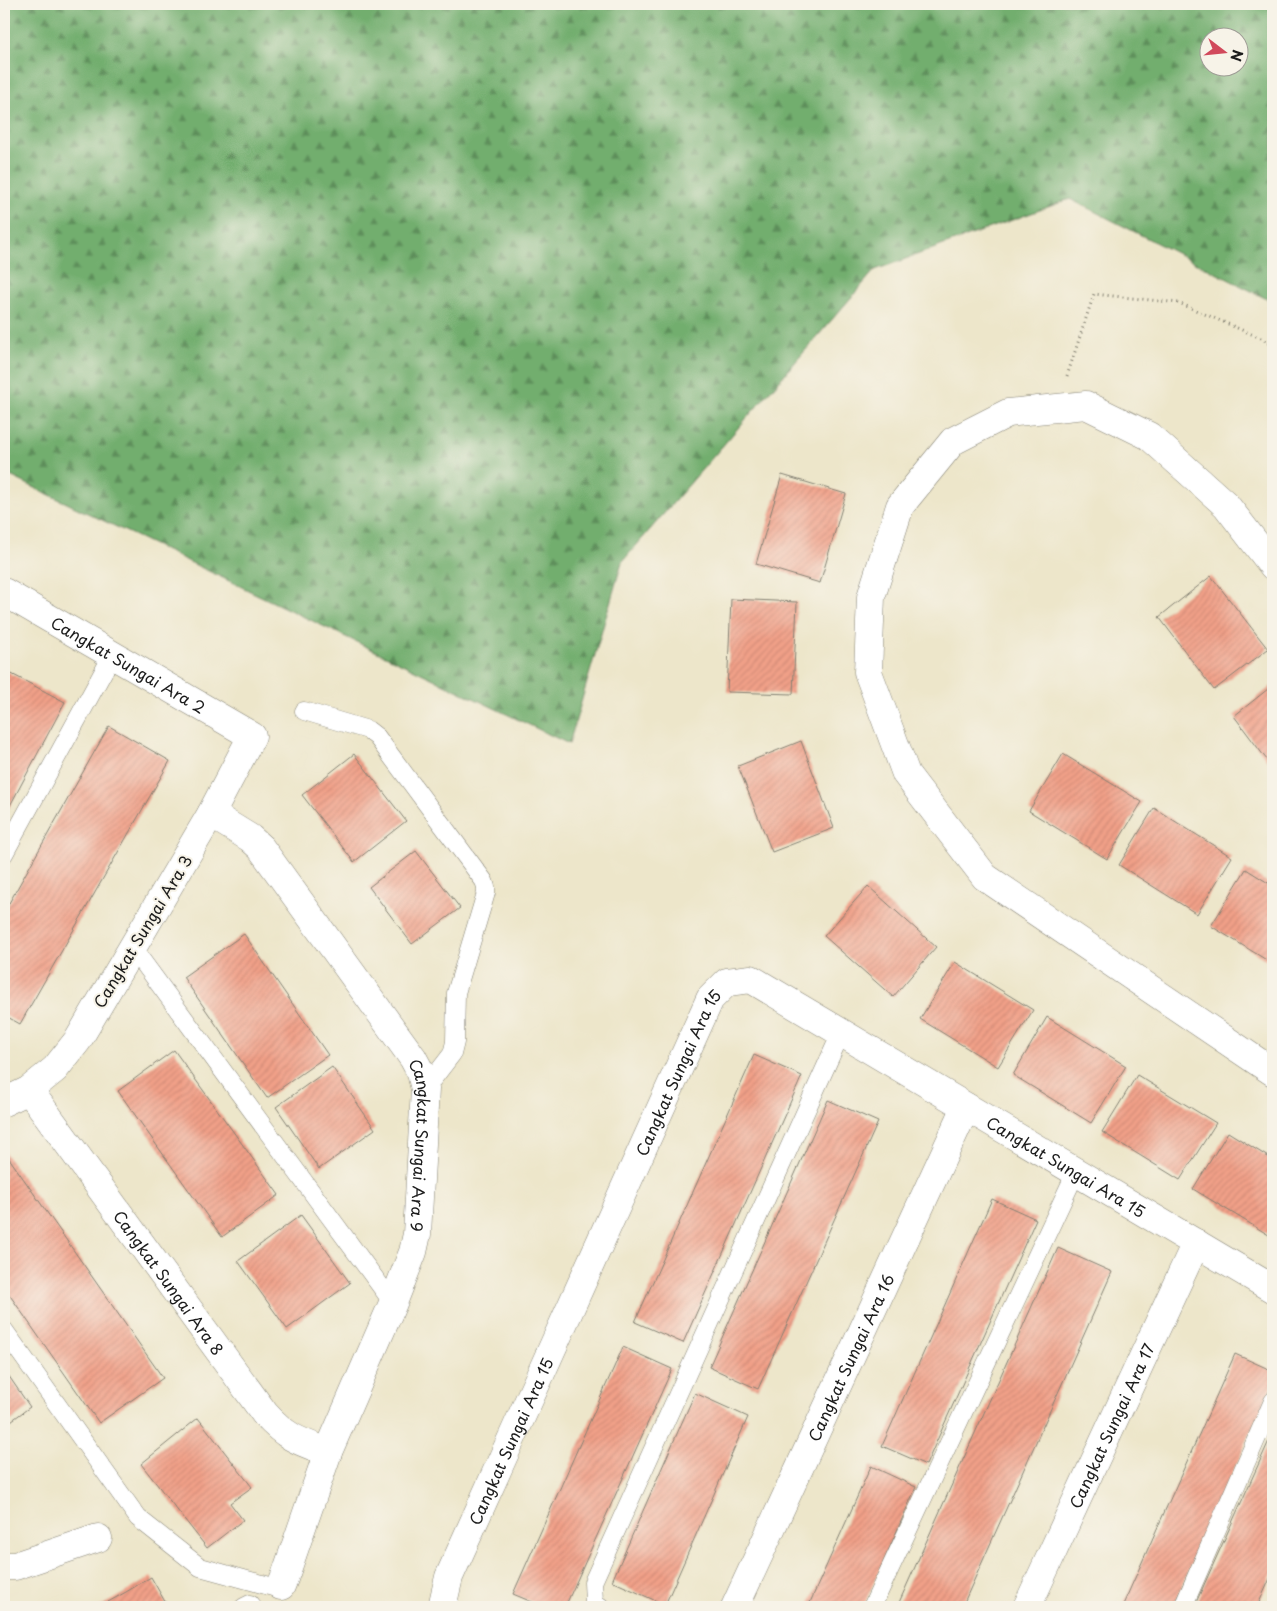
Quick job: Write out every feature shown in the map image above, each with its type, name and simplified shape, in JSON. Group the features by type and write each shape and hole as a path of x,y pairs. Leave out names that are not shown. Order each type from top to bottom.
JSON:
{"street":[{"path":"1273,566 1226,505 1149,436 1086,405 1008,413 953,441 900,506 871,598 868,672 906,774 985,877 1273,1072"},
{"name":"Cangkat Sungai Ara 2","path":"4,592 252,736"},
{"name":"Cangkat Sungai Ara 3","path":"4,1102 29,1090 56,1069 78,1040 211,814 252,736"},
{"name":"Cangkat Sungai Ara 9","path":"211,814 250,838 260,848 413,1058 421,1072 425,1089 417,1234 413,1252 394,1303 328,1452 281,1586"},
{"name":"Cangkat Sungai Ara 15","path":"442,1607 449,1577 710,998 727,982 751,979 1273,1289"},
{"name":"Cangkat Sungai Ara 8","path":"29,1090 265,1414 280,1429 294,1439 328,1452"},
{"name":"Cangkat Sungai Ara 16","path":"735,1607 966,1107"},
{"name":"Cangkat Sungai Ara 17","path":"1027,1607 1196,1243"},
{"path":"4,1566 15,1566 98,1538"}],"lane":[{"path":"4,854 113,654"},
{"path":"304,711 368,730 377,737 484,881 486,887 486,893 456,992 455,1042 452,1054 425,1089"},
{"path":"132,947 394,1303"},
{"path":"601,1607 594,1602 593,1582 841,1033"},
{"path":"872,1607 1076,1172"},
{"path":"4,1330 138,1518 200,1568 274,1587 281,1586"},
{"path":"1183,1607 1273,1401"}],"path":[{"path":"1066,379 1094,294 1179,303 1263,339 1273,347"}],"green space":[{"path":"4,4 1273,4 1273,302 1070,199 875,270 622,562 569,744 4,473"}],"building":[{"path":"782,475 846,494 820,583 756,564"},
{"path":"1211,576 1268,649 1214,690 1159,617"},
{"path":"731,599 797,602 793,694 727,692"},
{"path":"4,670 65,702 4,817"},
{"path":"1273,685 1273,768 1234,716"},
{"path":"109,726 170,761 20,1024 4,1015 4,912"},
{"path":"801,741 834,828 772,852 738,766"},
{"path":"354,754 406,821 354,862 302,795"},
{"path":"1063,754 1142,802 1107,859 1029,811"},
{"path":"1154,808 1232,857 1197,914 1119,865"},
{"path":"416,851 460,908 412,944 369,887"},
{"path":"1246,869 1273,886 1273,964 1211,926"},
{"path":"868,886 936,947 893,997 824,936"},
{"path":"244,934 328,1055 267,1098 183,977"},
{"path":"955,962 1033,1010 998,1067 920,1019"},
{"path":"1047,1017 1126,1066 1091,1123 1013,1075"},
{"path":"174,1050 279,1195 222,1237 118,1091"},
{"path":"754,1055 802,1076 683,1343 635,1322"},
{"path":"332,1067 375,1129 319,1169 276,1107"},
{"path":"1137,1075 1216,1123 1180,1180 1102,1132"},
{"path":"828,1100 878,1122 758,1389 709,1367"},
{"path":"1228,1132 1273,1160 1272,1237 1193,1189"},
{"path":"4,1151 163,1378 99,1423 4,1287"},
{"path":"992,1199 1036,1219 926,1465 882,1446"},
{"path":"301,1215 350,1283 287,1329 238,1261"},
{"path":"1058,1248 1112,1272 1015,1489 962,1607 897,1607"},
{"path":"623,1347 672,1369 565,1607 544,1607 513,1594"},
{"path":"1235,1354 1273,1371 1273,1383 1173,1607 1122,1607"},
{"path":"4,1369 30,1407 4,1426"},
{"path":"695,1393 748,1417 665,1605 612,1581"},
{"path":"198,1418 252,1487 230,1503 243,1520 207,1548 141,1464"},
{"path":"1273,1432 1273,1572 1257,1607 1194,1607"},
{"path":"871,1466 916,1487 863,1607 808,1607"},
{"path":"151,1577 168,1607 99,1607 126,1592"}]}
